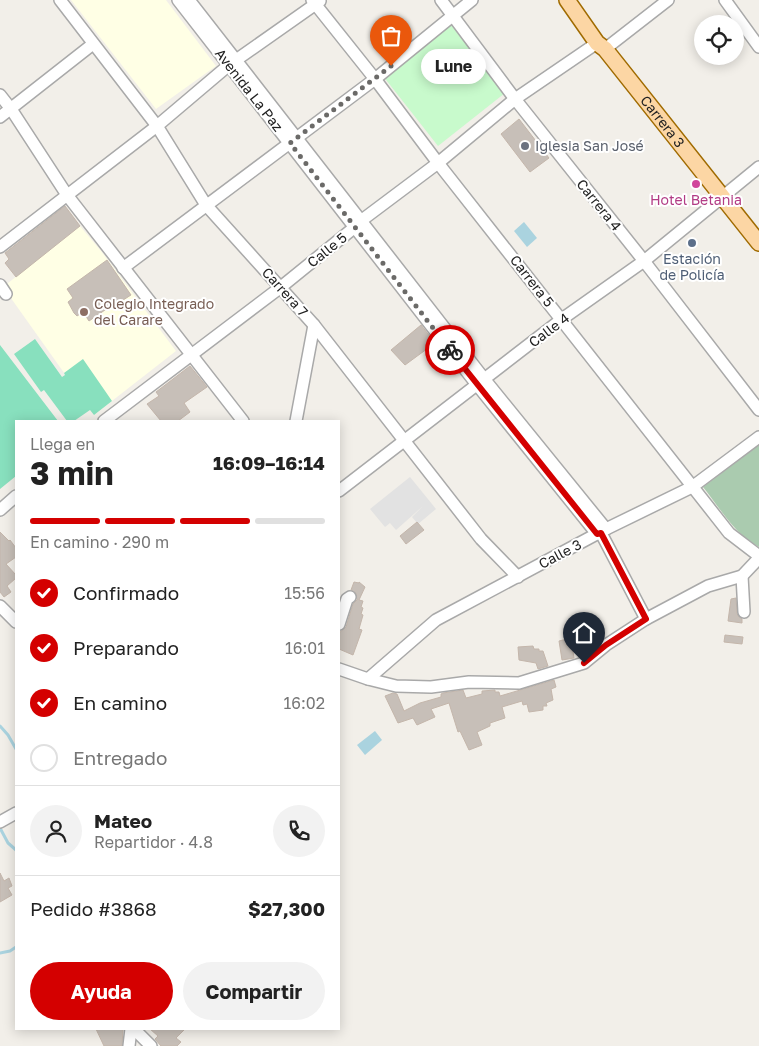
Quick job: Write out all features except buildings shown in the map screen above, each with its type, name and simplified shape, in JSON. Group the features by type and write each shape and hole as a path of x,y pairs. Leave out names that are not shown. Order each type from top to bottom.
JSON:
{"main road":[{"name":"Carrera 3","path":"567,0 601,46 759,243"}],"street":[{"name":"Carrera 7","path":"60,0 157,126 206,205 314,325 481,539 518,577"},
{"name":"Avenida La Paz","path":"178,0 232,62"},
{"path":"189,0 232,62 481,383 601,532 646,619"},
{"name":"Carrera 4","path":"441,0 514,99 644,261 759,410"},
{"path":"123,268 376,78 472,0"},
{"name":"Calle 5","path":"107,420 281,287 438,163 514,99 601,46 668,0"},
{"path":"725,0 759,47"},
{"path":"0,247 157,126 232,62 316,2"},
{"name":"Carrera 5","path":"316,2 376,78 438,163 692,487 729,533 759,557"},
{"path":"0,117 93,44"},
{"path":"0,95 11,108 67,195 242,420"},
{"name":"Calle 4","path":"340,491 562,319 644,261 759,167"},
{"path":"296,420 314,325"},
{"name":"Calle 3","path":"368,679 436,620 601,532 692,487 759,437"},
{"path":"0,510 15,497"},
{"path":"340,668 368,679 396,686 431,687 469,682 519,683 584,663 606,645 646,619 708,586 742,576 759,557"},
{"path":"742,576 744,612"},
{"path":"340,621 347,599 350,597"},
{"path":"0,606 15,621"},
{"path":"0,822 15,814"},
{"path":"129,1046 132,1030"},
{"path":"133,1030 151,1046"}],"shaded area":[{"path":"71,0 166,0 216,66 156,109"},
{"name":"Colegio Integrado del Carare","path":"80,226 176,351 94,415 3,287"},
{"path":"759,445 759,547 750,542 735,528 703,487"},
{"path":"410,477 436,509 418,524 412,517 423,506 396,530 390,523 385,527 370,509"}],"green space":[{"path":"451,25 505,93 438,146 383,76"},
{"path":"35,339 62,377 65,375 64,373 83,359 112,401 94,415 90,410 75,420 66,420 44,390 41,392 14,354"},
{"path":"0,345 57,420 15,420 15,477 0,489"}],"water":[{"path":"524,222 537,238 527,247 514,231"},
{"path":"375,731 382,740 365,755 357,745"}],"waterway":[{"path":"0,726 15,747"},
{"path":"0,828 8,843 15,849"},
{"path":"0,953 15,948"}],"way so far":[{"path":"391,66 290,143 450,350"}],"place":[{"name":"Lune","path":"391,66"},
{"name":"Iglesia San José","path":"525,146"},
{"name":"Hotel Betania","path":"696,184"},
{"name":"Estación de Policía","path":"692,243"},
{"name":"Colegio Integrado del Carare","path":"84,312"}],"route":[{"path":"450,350 597,534 601,533 646,619 606,645 584,663"}]}
